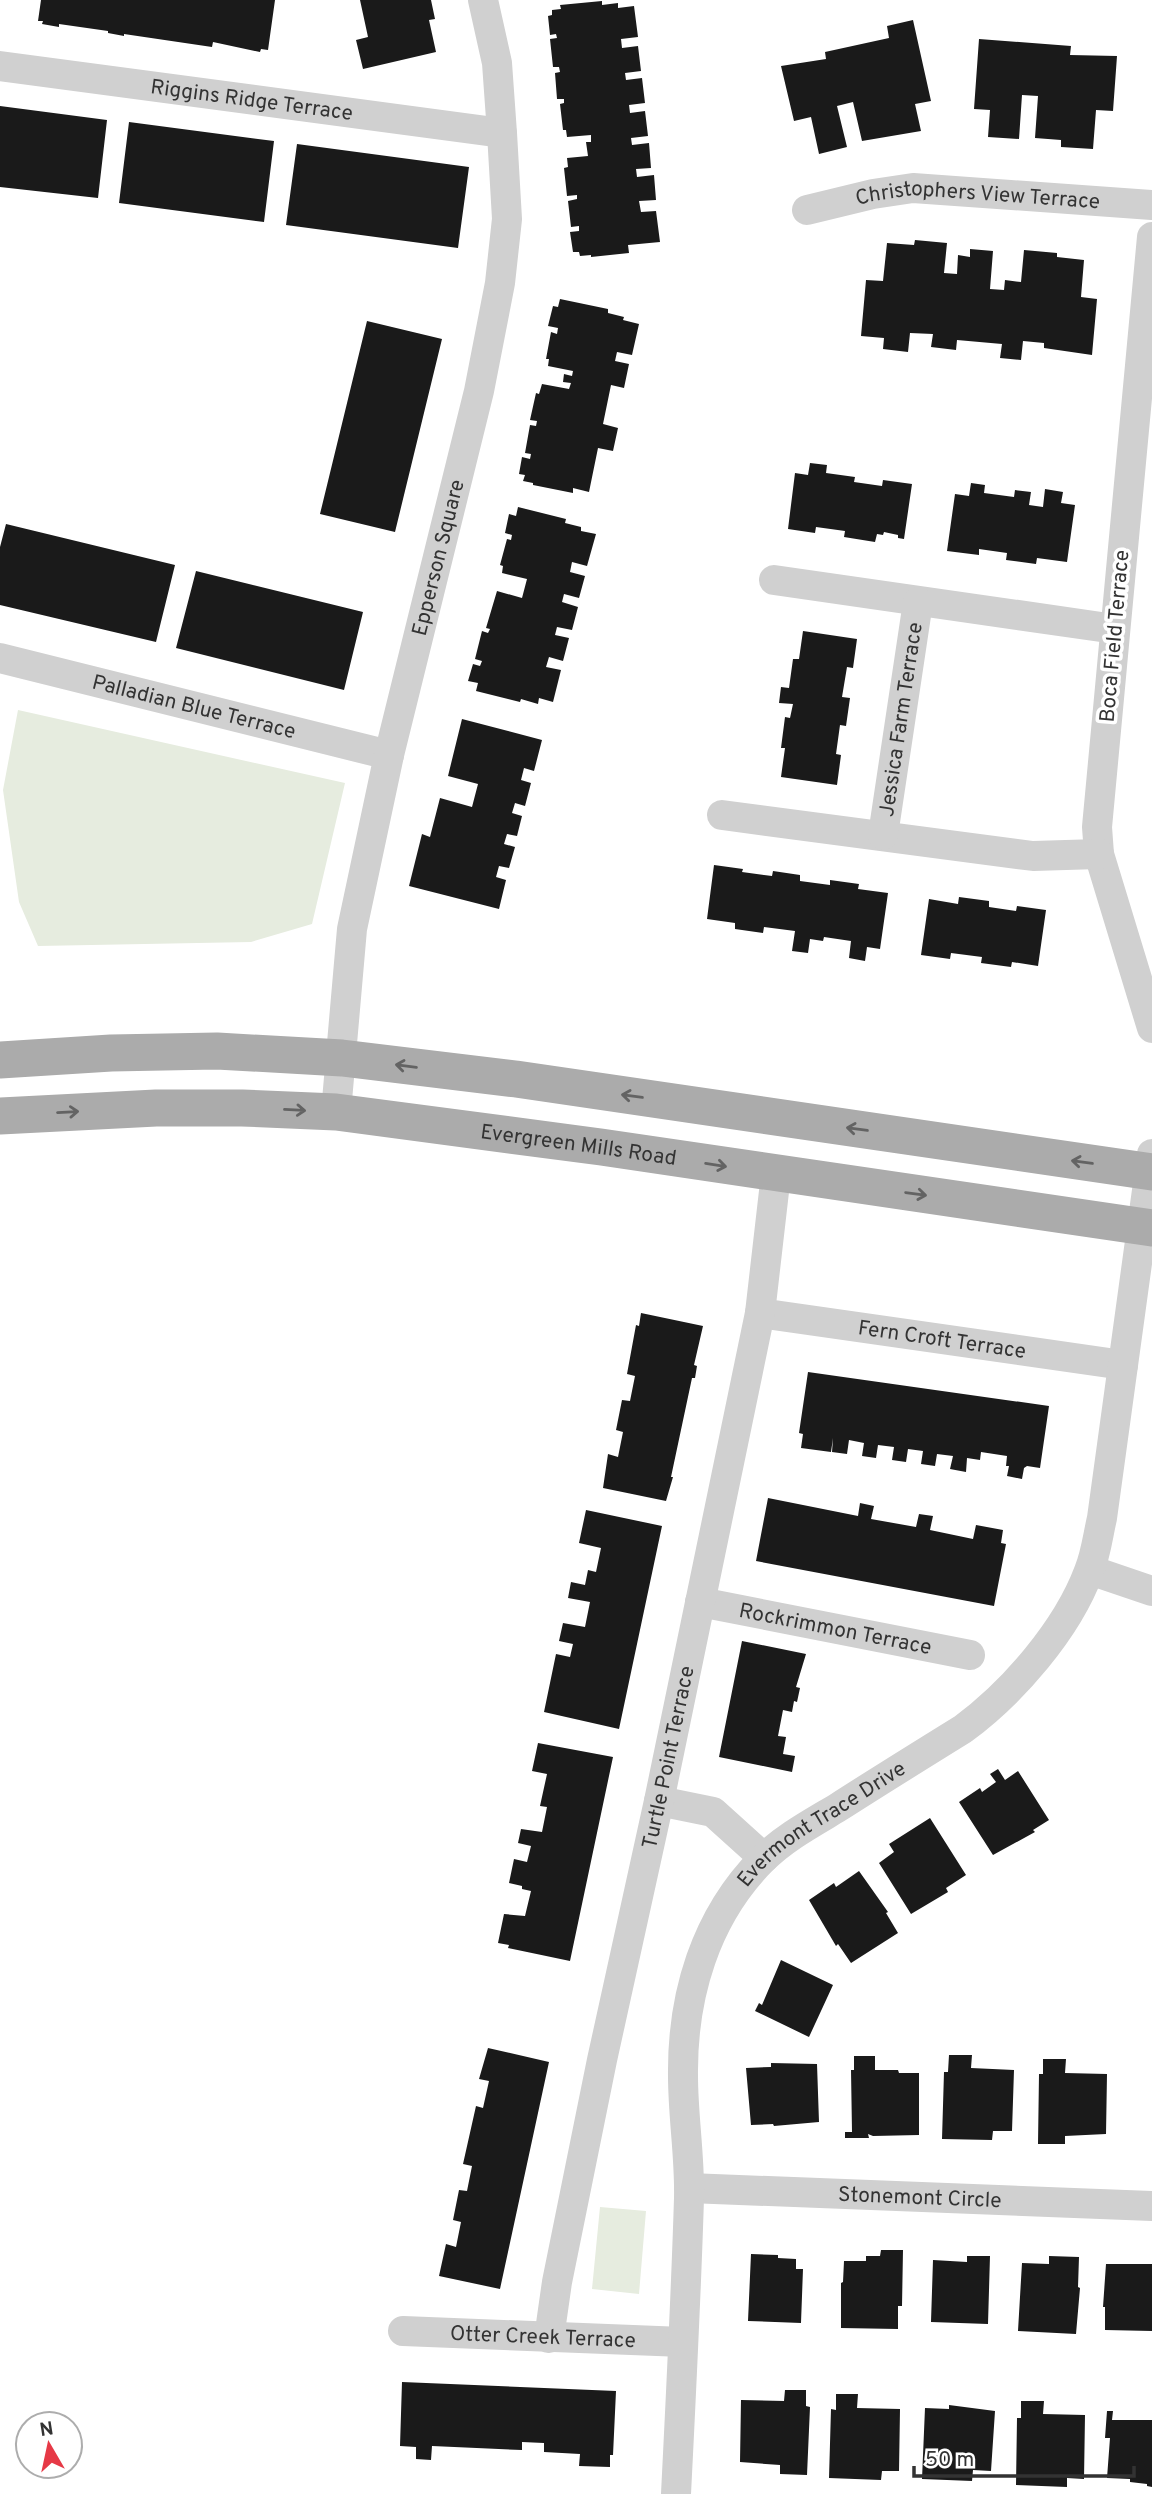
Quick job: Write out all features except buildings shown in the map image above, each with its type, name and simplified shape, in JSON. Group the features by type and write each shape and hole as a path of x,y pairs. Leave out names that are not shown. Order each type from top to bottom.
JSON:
{"main road":[{"path":"0,1060 111,1053 217,1051 342,1058 516,1079 1151,1166"},
{"name":"Evergreen Mills Road","path":"0,1116 156,1108 336,1112 601,1147 1147,1227"}],"street":[{"name":"Epperson Square","path":"336,1112 352,929 389,755 479,391 500,283 507,219 502,133 497,63 483,0"},
{"name":"Riggins Ridge Terrace","path":"0,66 502,133"},
{"name":"Christophers View Terrace","path":"807,210 873,194 913,188 1152,205"},
{"name":"Boca Field Terrace","path":"1152,237 1097,827 1100,854 1152,1028"},
{"name":"Jessica Farm Terrace","path":"774,580 1115,629"},
{"name":"Jessica Farm Terrace","path":"883,835 918,602"},
{"name":"Palladian Blue Terrace","path":"0,657 389,755"},
{"name":"Jessica Farm Terrace","path":"722,815 1033,856 1100,854"},
{"path":"1147,1227 1151,1166"},
{"name":"Turtle Point Terrace","path":"549,2337 557,2282 602,2060 659,1801 760,1313 776,1174"},
{"name":"Evermont Trace Drive","path":"676,2494 689,2188 683,2039 687,2003 699,1963 713,1927 735,1893 764,1858 797,1833 986,1712 1016,1683 1044,1648 1072,1604 1090,1570 1102,1518 1123,1365 1147,1227"},
{"name":"Fern Croft Terrace","path":"760,1313 1123,1365"},
{"path":"1090,1570 1152,1591"},
{"name":"Rockrimmon Terrace","path":"700,1602 970,1655"},
{"path":"659,1801 713,1812 764,1858"},
{"name":"Stonemont Circle","path":"689,2188 1152,2206"},
{"name":"Otter Creek Terrace","path":"403,2331 683,2342"}],"shaded area":[{"path":"18,710 345,783 312,924 251,942 38,946 19,902 3,790"},
{"path":"600,2207 646,2211 639,2294 592,2289"}]}
